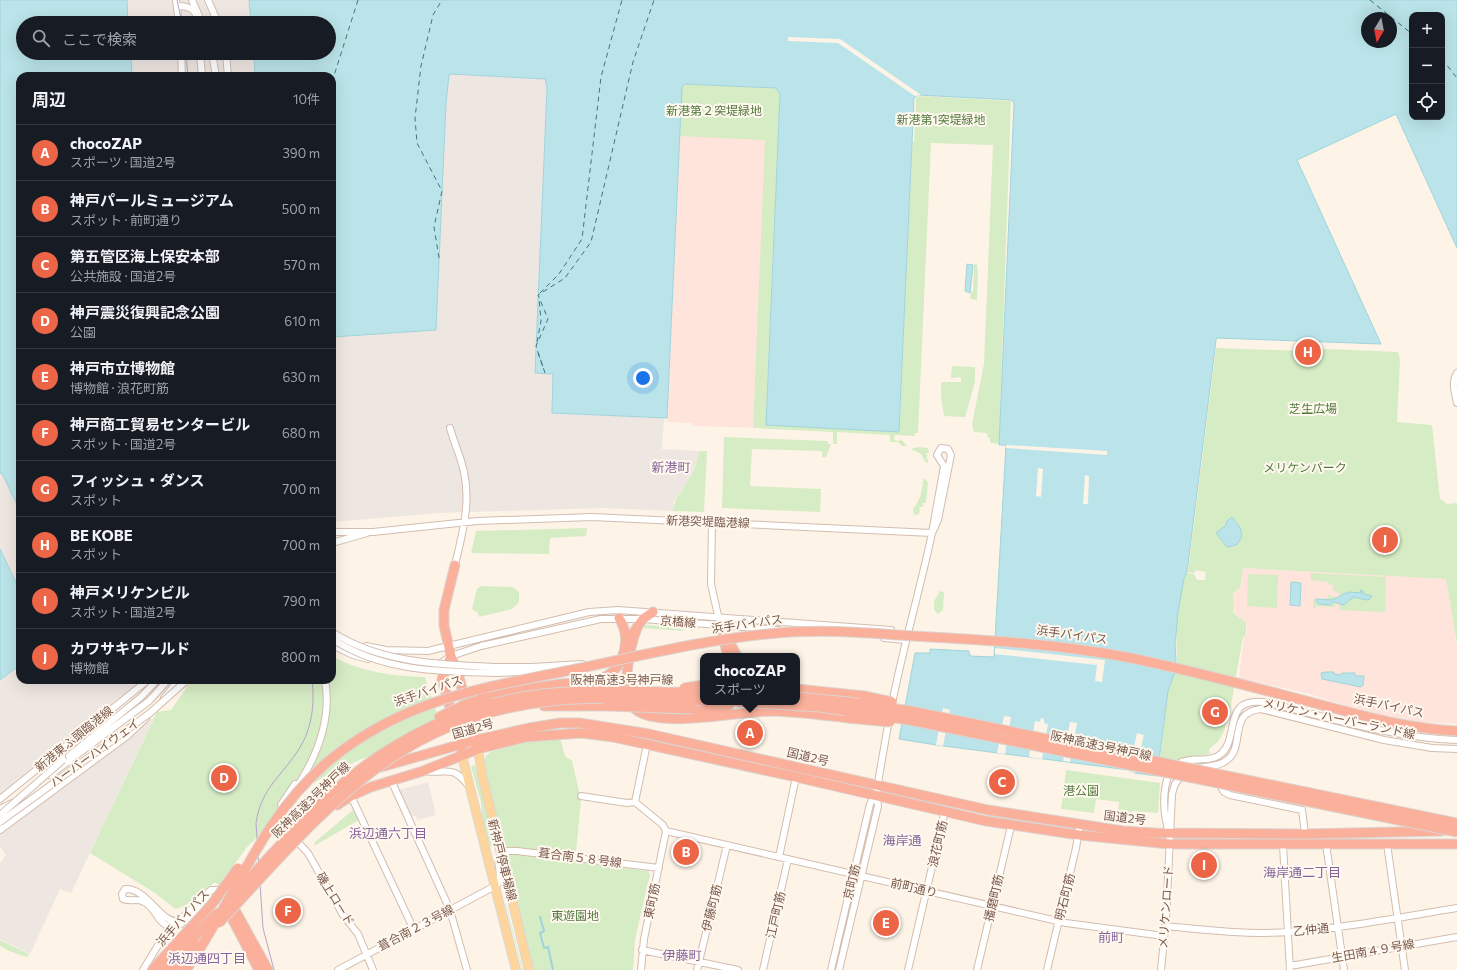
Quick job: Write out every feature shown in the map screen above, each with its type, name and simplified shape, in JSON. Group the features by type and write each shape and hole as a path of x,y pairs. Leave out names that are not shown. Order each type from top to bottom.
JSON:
{"highway":[{"path":"455,566 444,614 448,646 460,677 478,749"},
{"path":"629,640 644,619 653,612"},
{"path":"618,618 625,628 629,640 627,690 630,702 635,709 649,716 691,719 756,712 780,712 962,726"},
{"path":"719,621 727,653"},
{"path":"719,621 735,653"},
{"path":"625,628 628,650"},
{"path":"415,733 450,711 473,702 521,690 589,682 606,677 617,668 628,650 637,628"},
{"name":"浜手バイパス","path":"152,970 223,890 283,805 307,777 344,746 395,714 430,700 479,686 743,634 782,630 841,629 1068,645 1129,655 1399,722 1457,730"},
{"name":"浜手バイパス","path":"186,970 203,946 260,841 283,805 309,779 345,748 396,716 424,705 459,694 579,668 744,637 797,632 842,632 1009,642 1067,648 1128,658 1194,672 1369,718 1418,728 1457,730"},
{"path":"451,656 442,680 462,756"},
{"path":"620,691 700,685"},
{"path":"800,689 864,696 917,709 962,726"},
{"name":"阪神高速3号神戸線","path":"162,970 310,814 336,789 366,765 415,733 467,712 521,697 556,692 620,691 700,693"},
{"name":"阪神高速3号神戸線","path":"800,697 868,704 962,726 1457,831"},
{"name":"阪神高速3号神戸線","path":"176,970 311,825 353,785 394,755 419,741 453,726 489,713 557,700 620,699 700,701"},
{"path":"489,713 557,705 721,709 730,705"},
{"name":"阪神高速3号神戸線","path":"779,705 848,710 962,726 1457,823"},
{"name":"国道2号","path":"226,900 288,833 333,792 365,773 386,765 476,740 529,728 560,723 580,723 649,734 876,790 945,811 1011,826 1079,835 1170,844 1457,844"},
{"name":"国道2号","path":"233,912 326,813 350,796 391,780 423,771 478,749 526,738 582,733 647,744 796,777 988,810 1139,832 1305,834 1457,831"},
{"path":"226,900 268,970"},
{"path":"233,912 259,970"}],"main road":[{"name":"新神戸停車場線","path":"478,749 482,775 529,970"},
{"name":"新神戸停車場線","path":"462,756 516,970"},
{"path":"494,884 492,859 495,854 500,852"},
{"path":"162,970 226,900"},
{"path":"176,970 233,912"}],"street":[{"path":"192,0 199,16"},
{"path":"209,0 215,16"},
{"path":"178,16 177,3 192,8 197,16"},
{"path":"181,60 182,72"},
{"path":"201,60 202,72"},
{"path":"213,60 215,72"},
{"path":"227,60 228,72"},
{"path":"1457,373 1454,378 1454,384 1457,403"},
{"path":"450,428 466,484 464,523 455,566"},
{"path":"876,790 901,656 909,632 932,533 944,466 938,453 940,449 946,448 950,451 951,457 938,520 932,533"},
{"name":"新港突堤臨港線","path":"336,532 373,532 464,523 592,517 932,533"},
{"path":"712,522 711,584 719,621"},
{"name":"新港突堤臨港線","path":"336,542 373,532"},
{"name":"京橋線","path":"336,634 358,643 386,650 428,651 589,612 618,610 653,612 719,621 906,640"},
{"name":"京橋線","path":"336,647 366,658 406,666 435,667 451,656 481,646 579,623 618,618 719,621 909,632"},
{"path":"336,634 350,643 387,655 437,663 496,667 552,666 604,661"},
{"path":"336,641 360,655 410,668 454,672 496,673 579,668"},
{"name":"新港東ふ頭臨港線","path":"0,799 143,684"},
{"path":"0,816 141,696 153,684"},
{"name":"新港東ふ頭臨港線","path":"0,809 15,801 149,701 164,684"},
{"path":"0,830 127,736 155,708 176,684"},
{"name":"ハーバーハイウェイ","path":"0,816 149,709 177,684"},
{"name":"ハーバーハイウェイ","path":"0,822 150,713 183,684"},
{"path":"283,805 304,769 317,739 323,707 323,684"},
{"path":"283,805 307,770 316,751 326,718 327,706 323,684"},
{"name":"メリケン・ハーバーランド線","path":"1169,833 1164,819 1167,781 1172,769 1181,762 1214,757 1222,752 1228,744 1235,716 1246,704 1262,701 1397,734 1432,739 1457,740"},
{"path":"1280,713 1282,706"},
{"name":"メリケン・ハーバーランド線","path":"1169,833 1172,794 1176,782 1188,770 1221,764 1231,756 1235,749 1240,723 1247,714 1261,709 1396,742 1432,748 1457,749"},
{"path":"1396,742 1397,734"},
{"path":"635,802 647,744"},
{"path":"1208,766 1221,788 1228,794 1302,810 1305,834"},
{"path":"423,771 435,773 451,771 457,773 471,789"},
{"path":"779,857 796,777"},
{"path":"391,780 450,910 467,970"},
{"name":"京町筋","path":"831,970 870,804 876,790"},
{"name":"京町筋","path":"839,970 878,806 876,790"},
{"path":"350,796 414,930"},
{"path":"581,796 627,803 635,802 663,826 666,831"},
{"name":"浪花町筋","path":"908,970 945,811"},
{"name":"明石町筋","path":"1047,970 1079,835 1080,824"},
{"name":"播磨町筋","path":"977,970 1011,826"},
{"name":"前町通り","path":"666,831 1059,922 1164,936"},
{"name":"東町筋","path":"641,970 642,950 666,831"},
{"name":"磯上ロード","path":"288,833 308,852 343,915 358,934 373,970"},
{"name":"メリケンロード","path":"1161,970 1170,844 1169,833"},
{"path":"1326,844 1344,970"},
{"path":"1387,844 1405,970"},
{"name":"伊藤町筋","path":"697,970 727,845"},
{"path":"1283,845 1290,968"},
{"name":"葺合南５８号線","path":"500,852 517,851 659,868"},
{"name":"江戸町筋","path":"764,970 788,859"},
{"name":"葺合南２３号線","path":"338,970 414,930 494,884"},
{"path":"128,889 134,891 152,903 168,920 173,921 179,921 211,890 219,890 226,900 207,897 181,925 177,927 168,926 144,902 123,899 121,897 123,891 128,889"},
{"name":"乙仲通","path":"1165,926 1233,933 1288,932 1338,927 1457,908"},
{"path":"143,970 168,926 173,921"},
{"name":"生田南４９号線","path":"1290,968 1401,945 1457,937"},
{"path":"642,950 738,970"}],"shaded area":[{"path":"127,0 249,0 250,16 128,16"},
{"path":"131,60 254,60 255,72 132,72"},
{"path":"452,74 545,79 547,81 535,373 553,373 552,413 664,418 662,449 699,451 698,458 689,480 673,503 673,511 602,508 439,513 336,522 336,337 436,329 448,76"},
{"path":"682,87 776,88 766,428 693,426 693,423 667,422"},
{"path":"2,472 16,502 16,583 0,549 0,473"},
{"path":"1243,568 1446,579 1457,647 1457,724 1428,723 1382,715 1310,694 1239,678 1244,637 1247,635 1247,631 1246,623 1234,612 1232,600 1233,593 1240,588"},
{"path":"16,668 16,684 137,684 0,793 0,680"},
{"path":"154,717 71,893 60,889 30,954 0,939 0,863 6,855 0,847 0,833"},
{"path":"428,782 436,815 417,820 416,816 412,816 399,790"}],"green space":[{"path":"685,84 776,88 780,94 766,412 900,419 912,142 914,141 916,98 919,96 1011,101 999,444 990,443 990,438 988,438 987,433 974,432 972,424 984,364 993,145 931,143 918,433 915,433 915,436 895,435 894,440 899,441 901,439 907,446 902,446 898,442 890,442 890,435 837,432 837,444 833,444 833,432 753,428 765,140 679,136 682,87"},
{"path":"974,264 977,264 978,274 977,300 970,299 971,291 973,291"},
{"name":"メリケンパーク","path":"1216,348 1303,351 1304,348 1398,352 1400,360 1397,422 1432,425 1440,499 1447,504 1457,503 1457,645 1446,579 1243,568 1240,588 1233,593 1233,612 1246,623 1246,635 1243,637 1231,705 1223,734 1220,739 1209,749 1210,754 1173,760 1160,758 1168,691 1175,672 1177,659 1176,628 1180,628 1172,627 1180,572 1194,574 1197,580 1205,580 1206,572 1196,570 1194,573 1188,572"},
{"path":"952,366 975,367 975,382 965,417 944,416 941,396 941,382 961,382 961,377 951,378"},
{"path":"724,437 828,441 828,444 831,444 826,457 822,457 822,451 752,449 750,486 821,489 820,512 722,508"},
{"path":"918,447 928,448 929,453 926,453 926,455 928,455 926,458 928,459 928,463 925,462 921,454 911,449"},
{"path":"699,451 707,451 704,512 673,511 676,499 686,485 698,459"},
{"path":"923,478 928,482 926,503 923,503 923,507 918,507 920,508 919,514 914,515 913,509 921,495"},
{"path":"587,528 586,536 550,538 549,554 471,553 476,531"},
{"path":"1311,573 1386,577 1385,612 1339,610 1340,595 1336,591 1333,591 1333,585 1328,584 1328,582 1311,580"},
{"path":"1248,574 1278,575 1277,608 1247,606"},
{"path":"481,586 512,587 519,592 519,602 512,609 479,617 478,613 472,609 477,589"},
{"path":"940,591 944,592 943,610 938,614 934,610 934,601"},
{"path":"1328,595 1336,597 1335,607 1316,606 1315,609 1313,609 1313,599 1327,599"},
{"path":"647,625 683,628 683,631 643,628"},
{"path":"336,658 354,666 377,672 401,676 425,677 443,733 362,759 330,773 314,783 247,847 219,886 215,882 185,906 175,909 155,893 90,853 157,712 171,710 189,684 336,684"},
{"name":"東遊園地","path":"560,738 565,756 572,761 581,800 575,862 648,871 650,875 635,939 633,970 533,970 484,763 486,756 490,752 528,742"},
{"path":"473,765 475,766 495,845 492,847 486,846 482,826 481,802 471,767"},
{"name":"港公園","path":"1066,770 1160,783 1158,813 1132,811 1131,817 1118,816 1119,802 1096,799 1094,813 1061,809"},
{"path":"354,809 359,820 314,846 315,842"},
{"path":"505,903 506,904 523,970 522,970"},
{"path":"0,940 29,954 27,957 9,951 0,946"}],"water":[{"path":"0,0 127,0 128,16 16,16 16,60 131,60 132,72 16,72 16,503 2,473 0,473"},
{"path":"249,0 1457,0 1457,248 1396,114 1297,160 1381,344 1217,338 1187,572 1184,578 1178,612 1175,645 1175,672 1168,691 1157,776 1135,773 1129,770 936,745 899,739 915,653 930,653 930,649 969,651 970,656 994,657 1006,445 999,445 1014,104 1012,100 918,95 914,98 899,432 766,425 780,94 776,88 685,84 682,87 667,418 552,413 553,374 535,373 547,88 545,79 449,75 446,103 436,330 336,337 336,72 255,72 254,60 336,60 336,16 250,16"},
{"path":"967,264 973,265 970,293 965,291"},
{"path":"1232,517 1240,527 1242,534 1236,545 1227,547 1216,533 1226,525 1227,521"},
{"path":"0,549 16,583 16,668 0,680"},
{"path":"1291,582 1301,583 1300,606 1290,605"},
{"path":"1360,590 1363,591 1364,594 1372,596 1370,599 1366,600 1354,597 1343,605 1334,602 1330,605 1319,604 1316,601 1316,599 1332,600 1348,592 1362,593"},
{"path":"1334,672 1334,674 1341,675 1342,673 1355,673 1355,676 1364,676 1363,685 1361,687 1322,679 1321,673"}],"pier":[{"path":"788,37 840,39 921,95 915,96 838,43 788,41"},
{"path":"1006,445 1107,451 1107,455 1006,448"},
{"path":"1038,468 1043,469 1041,497 1036,496"},
{"path":"1085,475 1089,476 1088,504 1083,504"},
{"path":"995,648 1105,660 1102,682 1095,681 1097,665 995,654"},
{"path":"943,708 950,710 943,746 936,745"},
{"path":"1004,716 1011,717 1005,754 997,753"},
{"path":"1041,718 1044,719 1044,723 1048,724 1042,759 1029,757 1035,721 1040,722"},
{"path":"1070,722 1077,723 1070,762 1063,761"},
{"path":"1137,733 1144,735 1135,773 1129,770"}],"waterway":[{"path":"540,917 544,931 540,933 544,948 548,947 553,970"}],"ferry route":[{"path":"335,72 358,0"},
{"path":"439,258 434,227 442,191 417,143 415,118 421,66 433,15 442,0"},
{"path":"540,293 559,274 582,239 601,77 622,0"},
{"path":"545,373 536,346 548,319 538,295 565,278 591,242 633,62 654,0"},
{"path":"1370,0 1409,32"},
{"path":"1445,63 1457,78"},
{"path":"537,342 541,321 539,298"},
{"path":"538,353 543,367"}],"tram line":[{"path":"177,0 180,16"},
{"path":"187,60 188,72"},
{"path":"274,970 263,928 256,823 262,800 267,791 299,749 307,733 312,716 312,684"}],"place":[{"name":"BE KOBE","path":"1308,352"},
{"name":"カワサキワールド","path":"1385,540"},
{"name":"フィッシュ・ダンス","path":"1215,712"},
{"name":"chocoZAP","path":"750,733"},
{"name":"神戸震災復興記念公園","path":"224,778"},
{"name":"第五管区海上保安本部","path":"1002,782"},
{"name":"神戸パールミュージアム","path":"686,852"},
{"name":"神戸メリケンビル","path":"1204,865"},
{"name":"神戸商工貿易センタービル","path":"288,911"},
{"name":"神戸市立博物館","path":"886,923"}],"district":[{"name":"新港町","path":"671,467"},
{"name":"浜辺通六丁目","path":"388,833"},
{"name":"海岸通","path":"902,840"},
{"name":"海岸通二丁目","path":"1302,872"},
{"name":"前町","path":"1111,937"},
{"name":"伊藤町","path":"682,955"},
{"name":"浜辺通四丁目","path":"207,958"}],"park label":[{"name":"新港第２突堤緑地","path":"714,111"},
{"name":"新港第1突堤緑地","path":"941,120"},
{"name":"芝生広場","path":"1313,409"}]}
